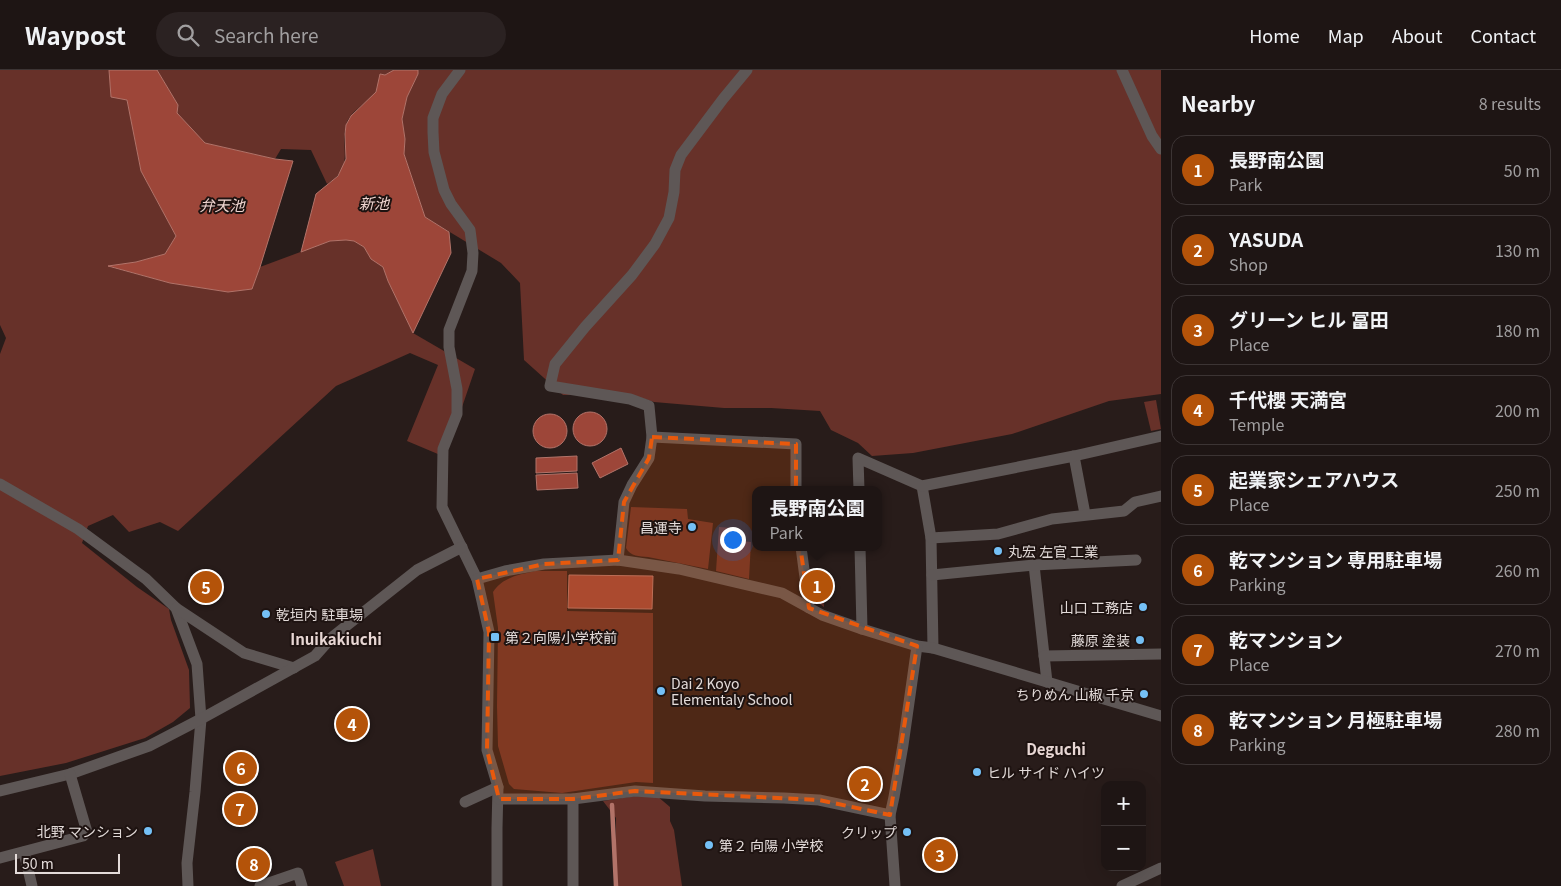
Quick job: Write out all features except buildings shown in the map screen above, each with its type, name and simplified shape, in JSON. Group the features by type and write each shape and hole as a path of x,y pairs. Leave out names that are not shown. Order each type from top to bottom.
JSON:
{"street":[{"path":"460,70 442,94 433,118 432,132 434,152 444,190 451,204 470,230 473,253 472,271 449,330 457,390 457,414 443,449 442,507 477,579 489,632 487,750 499,793 497,886"},
{"path":"618,560 624,502 649,458 652,437 649,406 630,399 550,386 555,364 585,327 632,275 655,244 669,218 674,192 675,170 681,155 747,70"},
{"path":"1122,70 1152,136 1161,149"},
{"path":"859,486 858,458 922,486 1074,456 1161,436"},
{"path":"652,437 796,444 796,486"},
{"path":"1074,456 1085,514"},
{"path":"0,484 78,529 146,580 176,608 244,653 294,668"},
{"path":"922,486 931,538 933,648"},
{"path":"931,538 998,534 1052,519 1124,511 1135,502 1161,496"},
{"path":"0,791 70,774 149,746 201,719 315,656 331,638 417,570 462,547"},
{"path":"802,551 810,608"},
{"path":"860,551 862,629"},
{"path":"477,579 505,571 544,564 618,560 680,569 782,593 822,615 862,629 917,646 933,648 1161,716"},
{"path":"932,575 1034,565 1136,560"},
{"path":"1034,565 1047,682"},
{"path":"176,608 197,664 201,719 196,792 187,863 188,886"},
{"path":"895,886 890,816 903,745 917,646"},
{"path":"1044,656 1161,654"},
{"path":"0,858 83,836 87,832 70,774"},
{"path":"465,802 499,793 573,799 635,791 705,796 784,798 835,803 890,816"},
{"path":"573,799 573,886"},
{"path":"24,852 32,886"},
{"path":"1122,886 1161,868"},
{"path":"260,886 298,873 302,886"}],"highlighted area":[{"path":"652,437 796,444 796,517 809,608 917,646 890,815 819,800 635,791 573,799 499,799 487,750 489,632 477,579 544,564 618,560 624,502 649,458"}],"shaded area":[{"path":"0,70 109,70 111,96 127,100 141,171 176,236 165,254 110,267 170,283 228,292 252,289 260,267 330,241 354,241 364,247 371,259 383,267 413,333 475,369 445,457 407,441 438,365 410,353 336,386 178,531 160,522 129,532 113,515 88,526 82,543 137,587 169,609 171,620 189,670 190,708 173,722 145,738 66,763 0,776 0,354 6,338 0,325"},
{"path":"157,70 394,70 385,75 380,74 375,93 348,120 345,134 344,164 336,178 327,184 311,150 281,149 275,159 205,143 177,113 178,105"},
{"path":"418,70 1161,70 1161,394 1109,401 1012,434 913,453 872,456 858,443 831,430 820,411 724,408 654,402 632,395 563,395 524,360 520,283 501,263 425,217 404,154 405,139 402,119 407,97 418,74"},
{"path":"1156,400 1161,429 1151,431 1144,402"},
{"path":"631,507 687,509 688,519 713,523 708,569 636,556 630,553 626,548"},
{"path":"719,527 732,528 732,540 751,542 749,579 716,571"},
{"path":"535,571 567,571 567,611 653,613 653,783 636,782 562,793 514,789 509,784 498,746 498,628 493,592 506,580 517,575"},
{"path":"809,572 823,573 824,607 813,599"},
{"path":"635,796 657,796 670,807 670,821 674,830 682,886 616,886 616,818 603,801"},
{"path":"373,849 381,886 344,886 335,862"}],"water":[{"name":"弁天池","path":"109,70 157,70 178,105 177,113 205,143 275,159 293,161 252,289 228,292 170,283 108,266 136,262 165,254 176,236 141,171 127,100 111,97"},
{"name":"新池","path":"394,70 418,70 418,74 407,97 402,119 405,139 404,154 425,217 449,232 451,253 413,333 383,267 371,259 364,247 354,241 330,241 301,252 316,194 338,176 346,159 346,125 351,116 376,92 380,74 385,75"},
{"path":"590,412 602,417 607,429 602,441 590,446 578,441 573,429 578,417"},
{"path":"550,414 562,419 567,431 562,443 550,448 538,443 533,431 538,419"},
{"path":"621,448 628,464 600,478 592,463"},
{"path":"577,456 577,471 536,473 536,458"},
{"path":"577,473 578,488 537,490 536,475"},
{"path":"569,575 653,576 652,609 568,608"}],"waterway":[{"path":"612,805 616,886"}],"place":[{"name":"昌運寺","path":"692,527"},
{"name":"丸宏 左官 工業","path":"998,551"},
{"name":"長野南公園","path":"817,586"},
{"name":"起業家シェアハウス","path":"206,587"},
{"name":"山口 工務店","path":"1143,607"},
{"name":"乾垣内 駐車場","path":"266,614"},
{"name":"第２向陽小学校前","path":"495,637"},
{"name":"藤原 塗装","path":"1140,640"},
{"name":"Dai 2 Koyo Elementaly School","path":"661,691"},
{"name":"ちりめん 山椒 千京","path":"1144,694"},
{"name":"千代櫻 天満宮","path":"352,724"},
{"name":"乾マンション 専用駐車場","path":"241,768"},
{"name":"ヒル サイド ハイツ","path":"977,772"},
{"name":"YASUDA","path":"865,784"},
{"name":"乾マンション","path":"240,809"},
{"name":"北野 マンション","path":"148,831"},
{"name":"クリップ","path":"907,832"},
{"name":"第２ 向陽 小学校","path":"709,845"},
{"name":"グリーン ヒル 冨田","path":"940,855"},
{"name":"乾マンション 月極駐車場","path":"254,864"}],"district":[{"name":"Inuikakiuchi","path":"336,638"},
{"name":"Deguchi","path":"1056,748"}]}
